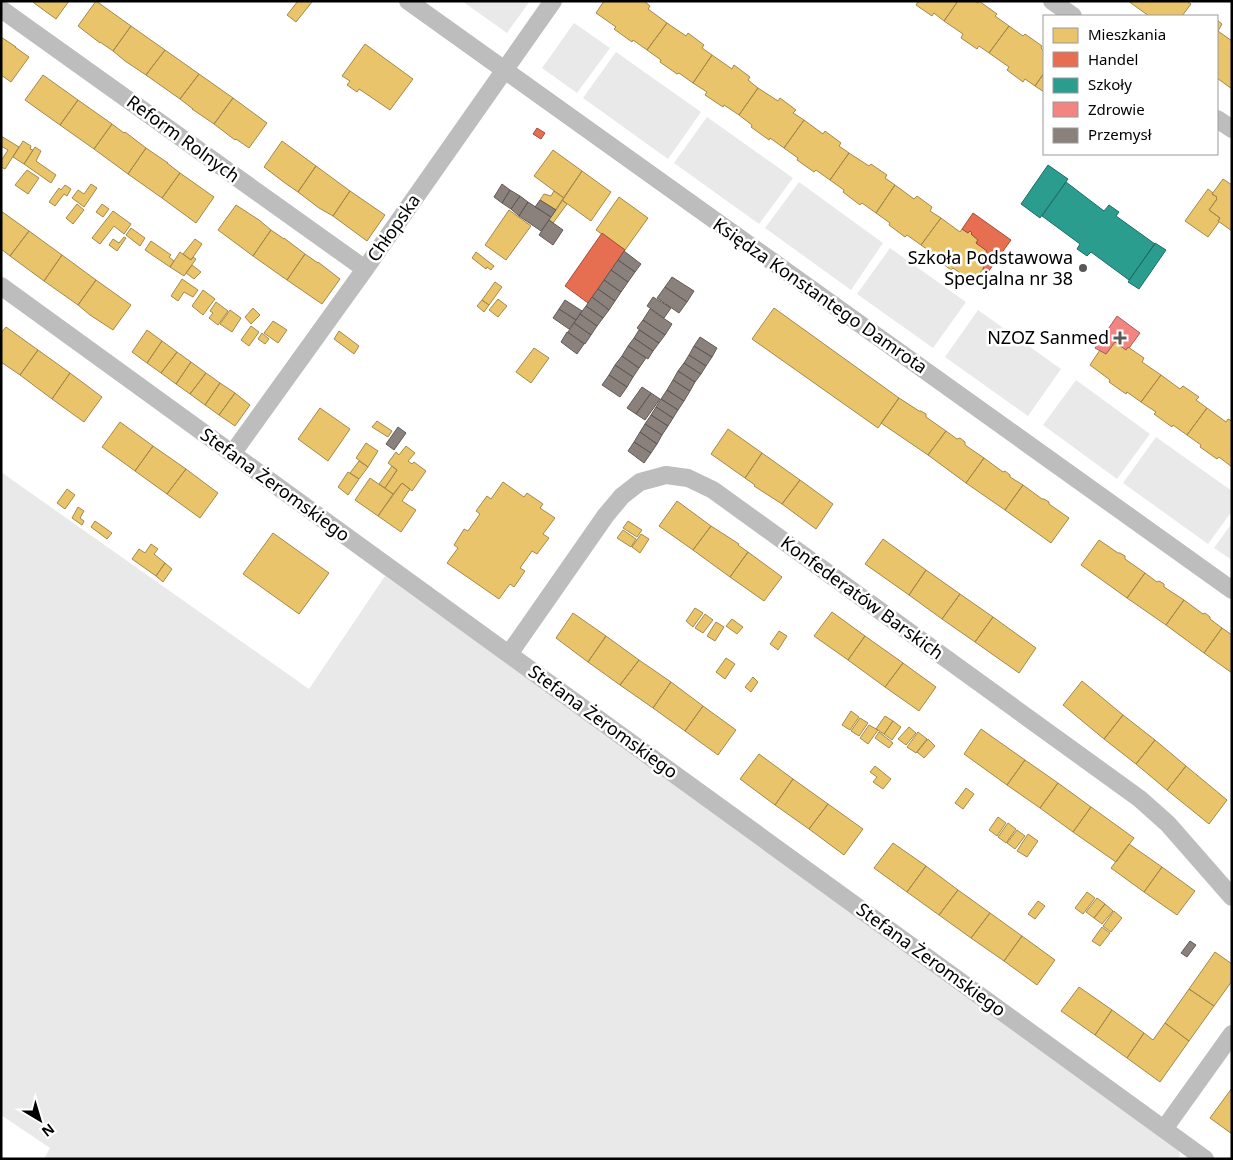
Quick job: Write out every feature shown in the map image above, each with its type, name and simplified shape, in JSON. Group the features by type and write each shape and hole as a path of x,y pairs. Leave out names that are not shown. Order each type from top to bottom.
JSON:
{"street":[{"name":"Księdza Konstantego Damrota","path":"408,1 1232,590"},
{"name":"Chłopska","path":"232,454 365,269 553,1"},
{"path":"1052,1 1072,15"},
{"name":"Reform Rolnych","path":"1,9 365,269"},
{"path":"1218,119 1232,129"},
{"name":"Stefana Żeromskiego","path":"1,286 1205,1159"},
{"name":"Konfederatów Barskich","path":"509,654 606,514 622,496 640,482 666,475 688,478 713,490 1140,799 1168,824 1232,897"},
{"path":"1164,1129 1232,1034"}],"shaded area":[{"path":"462,1 530,1 507,33"},
{"path":"574,23 610,48 577,93 542,68"},
{"path":"616,52 701,112 668,159 583,98"},
{"path":"707,117 793,178 759,224 674,163"},
{"path":"799,182 883,243 851,290 765,228"},
{"path":"890,248 966,302 933,348 857,294"},
{"path":"978,310 1061,369 1028,416 945,357"},
{"path":"1076,380 1150,434 1117,479 1043,425"},
{"path":"1156,437 1232,491 1232,511 1208,544 1123,483"},
{"path":"1,472 309,689 385,576 1177,1145 1180,1155 1178,1159 44,1159 50,1148 1,1115"},
{"path":"1232,523 1232,560 1214,548"}],"building: Mieszkania":[{"path":"32,1 69,1 56,19"},
{"path":"96,1 131,26 113,51 78,26"},
{"path":"298,1 312,2 296,22 287,15"},
{"path":"604,1 644,1 650,6 648,9 667,23 647,50 614,29 616,27 596,13"},
{"path":"917,1 958,1 944,21 934,13 932,16 916,5"},
{"path":"958,1 975,1 978,3 979,1 997,14 995,16 1009,26 989,53 979,46 977,49 961,38 963,34 944,21"},
{"path":"1128,1 1187,1 1191,4 1183,15 1148,15"},
{"path":"1218,21 1222,24 1218,31"},
{"path":"667,23 686,36 688,33 704,45 702,48 712,55 693,83 660,62 661,60 647,50"},
{"path":"131,26 165,50 146,75 113,51"},
{"path":"1009,26 1042,46 1043,74 1035,86 1025,79 1023,82 1007,70 1009,67 989,53"},
{"path":"1218,31 1232,41 1232,89 1218,79"},
{"path":"1,37 29,57 11,82 1,75"},
{"path":"365,44 413,79 390,110 359,89 357,92 347,85 350,81 342,76"},
{"path":"165,50 199,74 180,99 146,75"},
{"path":"712,55 732,69 734,65 750,77 748,80 758,88 739,115 705,95 707,92 693,83"},
{"path":"199,74 233,98 214,124 180,99"},
{"path":"1043,74 1043,91 1035,86"},
{"path":"43,75 78,100 60,125 25,100"},
{"path":"758,88 778,101 780,98 796,110 793,113 804,120 784,148 751,127 752,125 739,115"},
{"path":"233,98 267,123 249,148 214,124"},
{"path":"78,100 112,124 94,149 60,125"},
{"path":"804,120 823,134 825,131 841,143 839,146 849,153 830,180 816,170 814,172 784,148"},
{"path":"112,124 146,148 128,174 94,149"},
{"path":"1,136 19,147 5,169 1,167 1,161 8,150 1,146"},
{"path":"23,141 31,146 30,149 33,150 24,164 13,157"},
{"path":"282,141 316,166 298,192 264,167"},
{"path":"35,147 41,151 36,161 56,175 51,183 24,164"},
{"path":"146,148 180,173 162,198 128,174"},
{"path":"553,150 582,171 564,198 534,176"},
{"path":"849,153 869,166 871,164 887,175 885,178 895,185 876,213 862,203 860,205 830,180"},
{"path":"316,166 350,191 333,216 298,192"},
{"path":"27,170 39,178 28,194 15,185"},
{"path":"582,171 611,192 591,221 562,200"},
{"path":"180,173 214,197 196,223 162,198"},
{"path":"1223,179 1232,185 1232,231 1218,221 1220,218 1209,210 1217,199 1212,194"},
{"path":"91,184 97,188 84,207 72,198 78,190 84,194"},
{"path":"65,185 71,189 67,196 64,194 55,206 49,202 59,188 61,190"},
{"path":"895,185 914,199 917,196 932,207 930,211 941,218 921,245 907,235 905,237 876,213"},
{"path":"1208,189 1217,197 1209,210 1220,218 1208,237 1185,221"},
{"path":"350,191 385,215 367,241 333,216"},
{"path":"554,191 564,198 556,210 540,200 544,194 551,196"},
{"path":"619,197 648,218 625,250 596,230"},
{"path":"562,200 567,204 553,223 549,220"},
{"path":"77,204 84,210 73,224 66,218"},
{"path":"102,204 109,209 103,217 96,212"},
{"path":"236,205 271,230 253,256 218,230"},
{"path":"509,210 531,226 506,260 485,245"},
{"path":"1,211 29,231 10,256 1,249"},
{"path":"113,211 131,224 124,234 114,226 100,244 92,238"},
{"path":"941,218 960,232 962,229 968,233 970,231 978,240 976,243 987,251 979,262 984,267 973,282 953,268 951,270 921,245"},
{"path":"131,228 145,238 140,246 126,235"},
{"path":"271,230 305,254 287,280 253,256"},
{"path":"29,231 62,255 44,281 10,256"},
{"path":"124,237 126,238 117,251 109,245 113,239 119,243"},
{"path":"195,239 202,244 191,260 183,254"},
{"path":"151,241 171,255 169,257 174,261 170,267 145,250"},
{"path":"180,252 191,260 193,257 196,259 184,276 170,267"},
{"path":"476,252 494,266 491,270 487,267 486,269 472,258"},
{"path":"305,254 340,279 322,304 287,280"},
{"path":"62,255 96,280 78,305 44,281"},
{"path":"192,265 201,272 194,279 186,273"},
{"path":"182,279 198,290 193,297 184,292 178,301 171,296"},
{"path":"96,280 131,305 113,330 78,305"},
{"path":"495,282 502,287 489,305 482,300"},
{"path":"203,290 215,299 203,315 192,306"},
{"path":"498,299 507,306 498,317 489,310"},
{"path":"482,300 489,305 484,312 477,306"},
{"path":"216,302 228,311 218,325 209,318 213,313 210,311"},
{"path":"253,308 260,315 251,324 245,317"},
{"path":"774,308 899,398 878,428 752,339"},
{"path":"230,310 241,318 232,332 220,324"},
{"path":"273,321 287,330 278,343 264,333"},
{"path":"251,326 259,332 249,346 241,340"},
{"path":"6,327 38,350 20,375 1,362 1,333"},
{"path":"147,330 162,341 147,363 132,352"},
{"path":"339,331 359,346 354,354 334,339"},
{"path":"262,333 269,339 265,344 258,339"},
{"path":"162,341 177,352 161,373 147,363"},
{"path":"1115,342 1126,350 1128,347 1144,358 1142,362 1161,375 1141,402 1109,382 1110,380 1090,365 1100,350 1106,354"},
{"path":"534,348 549,358 531,383 516,372"},
{"path":"38,350 70,373 52,399 20,375"},
{"path":"177,352 191,362 176,384 161,373"},
{"path":"191,362 206,373 190,394 176,384"},
{"path":"70,373 102,397 84,422 52,399"},
{"path":"206,373 220,383 205,405 190,394"},
{"path":"1161,375 1180,389 1183,386 1199,397 1196,400 1207,408 1187,435 1173,425 1172,427 1154,414 1156,412 1141,402"},
{"path":"220,383 235,393 219,415 205,405"},
{"path":"235,393 250,405 235,426 219,415"},
{"path":"899,398 926,414 926,417 946,431 928,455 881,423"},
{"path":"320,408 350,429 328,461 298,439"},
{"path":"1207,408 1226,422 1228,419 1232,421 1232,467 1219,457 1217,459 1200,447 1201,445 1187,435"},
{"path":"377,421 392,431 388,437 372,427"},
{"path":"120,422 153,446 135,471 102,447"},
{"path":"728,429 762,453 745,478 711,454"},
{"path":"946,431 957,439 960,438 965,442 965,445 984,458 966,483 928,455"},
{"path":"366,443 378,451 368,467 356,458"},
{"path":"153,446 186,469 167,494 135,471"},
{"path":"406,446 415,453 408,461 412,464 414,462 426,471 412,491 402,483 393,494 385,488 397,470 388,463 396,452 399,455"},
{"path":"762,453 800,480 782,504 745,478"},
{"path":"984,458 1023,485 1005,510 966,483"},
{"path":"359,461 368,467 359,479 350,473"},
{"path":"392,466 397,470 385,488 379,484"},
{"path":"186,469 218,493 200,518 167,494"},
{"path":"348,472 359,479 348,495 338,487"},
{"path":"370,478 393,494 378,516 355,500"},
{"path":"800,480 833,504 816,529 782,504"},
{"path":"503,482 524,497 527,493 543,504 540,508 555,518 543,534 549,538 537,554 532,551 520,568 525,571 514,587 510,584 499,599 447,563 458,548 454,545 464,529 468,531 480,514 476,511 487,496 491,499"},
{"path":"402,483 410,489 402,501 416,510 401,532 378,516"},
{"path":"1023,485 1069,518 1051,543 1005,510"},
{"path":"67,489 75,495 65,509 57,503"},
{"path":"677,501 711,526 693,550 659,526"},
{"path":"78,507 84,511 80,518 84,521 82,525 72,518"},
{"path":"95,521 112,533 107,539 91,527"},
{"path":"628,521 642,530 637,537 623,528"},
{"path":"711,526 748,552 730,577 693,550"},
{"path":"623,530 636,539 631,547 617,538"},
{"path":"273,533 329,573 299,614 243,574"},
{"path":"641,534 649,539 640,553 632,547"},
{"path":"883,539 926,570 909,595 865,564"},
{"path":"1099,540 1125,556 1125,559 1145,573 1127,598 1081,565"},
{"path":"151,544 158,549 154,554 165,563 156,576 132,559 139,549 145,553"},
{"path":"748,552 782,577 764,601 730,577"},
{"path":"165,563 172,569 163,582 156,576"},
{"path":"926,570 960,594 942,619 909,595"},
{"path":"1145,573 1157,582 1159,581 1164,584 1164,587 1184,600 1166,625 1127,598"},
{"path":"960,594 993,617 975,642 942,619"},
{"path":"1184,600 1203,614 1205,613 1222,628 1204,653 1166,625"},
{"path":"695,608 703,613 693,627 686,621"},
{"path":"832,612 865,636 848,660 814,636"},
{"path":"573,613 606,636 588,662 556,638"},
{"path":"705,614 713,620 703,633 695,628"},
{"path":"993,617 1036,648 1019,673 975,642"},
{"path":"732,619 743,627 737,634 726,626"},
{"path":"716,622 724,627 715,641 707,636"},
{"path":"1222,628 1232,635 1232,673 1204,653"},
{"path":"779,631 787,636 778,650 770,644"},
{"path":"606,636 639,660 620,685 588,662"},
{"path":"865,636 903,663 885,687 848,660"},
{"path":"726,658 735,664 725,679 716,672"},
{"path":"639,660 671,682 653,708 620,685"},
{"path":"903,663 936,687 919,711 885,687"},
{"path":"753,677 758,682 751,692 745,687"},
{"path":"1082,681 1123,715 1104,739 1063,705"},
{"path":"671,682 703,706 685,731 653,708"},
{"path":"703,706 736,730 718,755 685,731"},
{"path":"851,711 859,717 850,730 842,725"},
{"path":"1123,715 1155,740 1136,764 1104,739"},
{"path":"885,716 893,721 884,734 876,729"},
{"path":"860,718 868,723 859,736 851,731"},
{"path":"893,721 901,727 892,740 884,734"},
{"path":"869,725 878,730 868,744 860,738"},
{"path":"909,727 916,733 906,745 898,739"},
{"path":"981,729 1025,760 1007,785 964,754"},
{"path":"879,732 893,743 889,748 875,738"},
{"path":"918,732 927,739 916,753 907,747"},
{"path":"928,739 935,746 924,758 917,752"},
{"path":"1155,740 1186,766 1167,790 1136,764"},
{"path":"759,754 793,779 775,805 740,779"},
{"path":"1025,760 1058,783 1040,808 1007,785"},
{"path":"875,766 891,779 883,789 873,782 877,777 870,772"},
{"path":"1186,766 1227,800 1209,824 1167,790"},
{"path":"793,779 828,804 809,829 775,805"},
{"path":"1058,783 1091,807 1073,832 1040,808"},
{"path":"966,788 974,794 963,809 955,803"},
{"path":"828,804 863,829 844,855 809,829"},
{"path":"1091,807 1134,838 1116,862 1073,832"},
{"path":"998,817 1006,823 997,836 989,830"},
{"path":"1008,823 1016,829 1006,843 998,837"},
{"path":"1017,830 1025,836 1015,849 1007,843"},
{"path":"1028,834 1038,841 1027,857 1017,851"},
{"path":"893,843 926,866 907,892 874,868"},
{"path":"1129,844 1162,867 1144,892 1111,868"},
{"path":"926,866 958,890 939,915 907,892"},
{"path":"1162,867 1195,891 1177,915 1144,892"},
{"path":"958,890 990,913 971,938 939,915"},
{"path":"1087,892 1095,898 1083,914 1075,908"},
{"path":"1097,898 1105,904 1094,918 1086,912"},
{"path":"1038,901 1045,906 1035,919 1028,914"},
{"path":"1105,904 1113,911 1102,924 1094,918"},
{"path":"1114,911 1122,918 1111,932 1103,926"},
{"path":"990,913 1022,936 1004,961 971,938"},
{"path":"1102,927 1110,933 1100,946 1092,941"},
{"path":"1022,936 1055,960 1037,985 1004,961"},
{"path":"1215,952 1232,964 1232,981 1214,1006 1189,989"},
{"path":"1079,987 1112,1010 1095,1035 1061,1011"},
{"path":"1189,989 1214,1006 1189,1041 1165,1023"},
{"path":"1112,1010 1144,1033 1127,1058 1095,1035"},
{"path":"1165,1023 1189,1041 1160,1082 1127,1058 1144,1033 1153,1040"},
{"path":"1232,1088 1232,1134 1210,1118"}],"building: Handel":[{"path":"537,128 545,133 541,139 533,134"},
{"path":"973,213 1011,240 988,272 983,269 984,267 979,262 987,251 976,243 978,240 970,231 968,233 962,229"},
{"path":"602,233 625,250 588,303 565,286"}],"building: Szkoły":[{"path":"1048,165 1068,179 1040,218 1021,204"},
{"path":"1066,182 1104,211 1109,205 1119,212 1116,216 1155,244 1129,280 1091,252 1087,256 1077,249 1080,244 1042,216"},
{"path":"1155,243 1166,250 1139,289 1128,282"}],"building: Zdrowie":[{"name":"NZOZ Sanmed","path":"1117,316 1140,333 1126,350 1115,342 1106,354 1095,348"}],"building: Przemysł":[{"path":"502,184 510,190 502,203 494,197"},
{"path":"510,190 520,196 511,209 502,203"},
{"path":"520,196 528,202 519,216 511,209"},
{"path":"540,200 556,210 551,217 535,207"},
{"path":"528,202 551,217 541,231 519,216"},
{"path":"549,220 563,230 553,245 539,235"},
{"path":"624,251 641,264 635,272 618,260"},
{"path":"618,260 635,272 628,282 611,270"},
{"path":"611,270 628,282 621,292 604,280"},
{"path":"672,277 694,291 687,302 665,287"},
{"path":"604,280 621,292 615,301 598,289"},
{"path":"665,287 687,302 679,313 657,298"},
{"path":"598,289 615,301 609,310 592,297"},
{"path":"592,297 609,310 603,318 586,306"},
{"path":"653,297 671,308 664,318 647,306"},
{"path":"565,300 582,311 576,320 559,309"},
{"path":"586,306 603,318 597,326 580,314"},
{"path":"559,309 576,320 569,329 553,318"},
{"path":"650,309 672,324 665,335 643,320"},
{"path":"580,314 597,326 591,335 574,323"},
{"path":"643,320 665,335 659,343 637,328"},
{"path":"574,323 591,335 585,344 568,332"},
{"path":"639,330 659,343 653,351 634,338"},
{"path":"567,332 584,344 577,354 561,342"},
{"path":"700,337 717,348 712,357 694,346"},
{"path":"634,338 653,351 648,359 628,346"},
{"path":"628,346 646,358 639,368 622,356"},
{"path":"694,346 712,357 706,366 689,355"},
{"path":"689,355 706,366 701,374 684,363"},
{"path":"622,356 639,368 633,377 615,365"},
{"path":"684,363 701,374 695,382 678,371"},
{"path":"615,365 633,377 627,387 609,375"},
{"path":"678,371 695,382 690,391 673,380"},
{"path":"609,375 627,387 620,397 602,385"},
{"path":"673,380 690,391 684,401 667,390"},
{"path":"642,387 651,393 636,414 627,408"},
{"path":"667,390 684,401 678,410 661,399"},
{"path":"651,393 660,399 645,420 636,414"},
{"path":"661,399 678,410 673,418 656,407"},
{"path":"656,407 673,418 668,426 651,415"},
{"path":"651,415 668,426 662,435 645,424"},
{"path":"645,424 662,435 657,444 640,432"},
{"path":"398,427 406,433 394,450 386,444"},
{"path":"640,432 657,444 651,453 634,442"},
{"path":"634,442 651,453 644,463 628,451"},
{"path":"1190,941 1196,945 1187,957 1181,953"}],"place":[{"name":"Szkoła Podstawowa Specjalna nr 38","path":"1083,268"},
{"name":"NZOZ Sanmed","path":"1120,338"}]}
